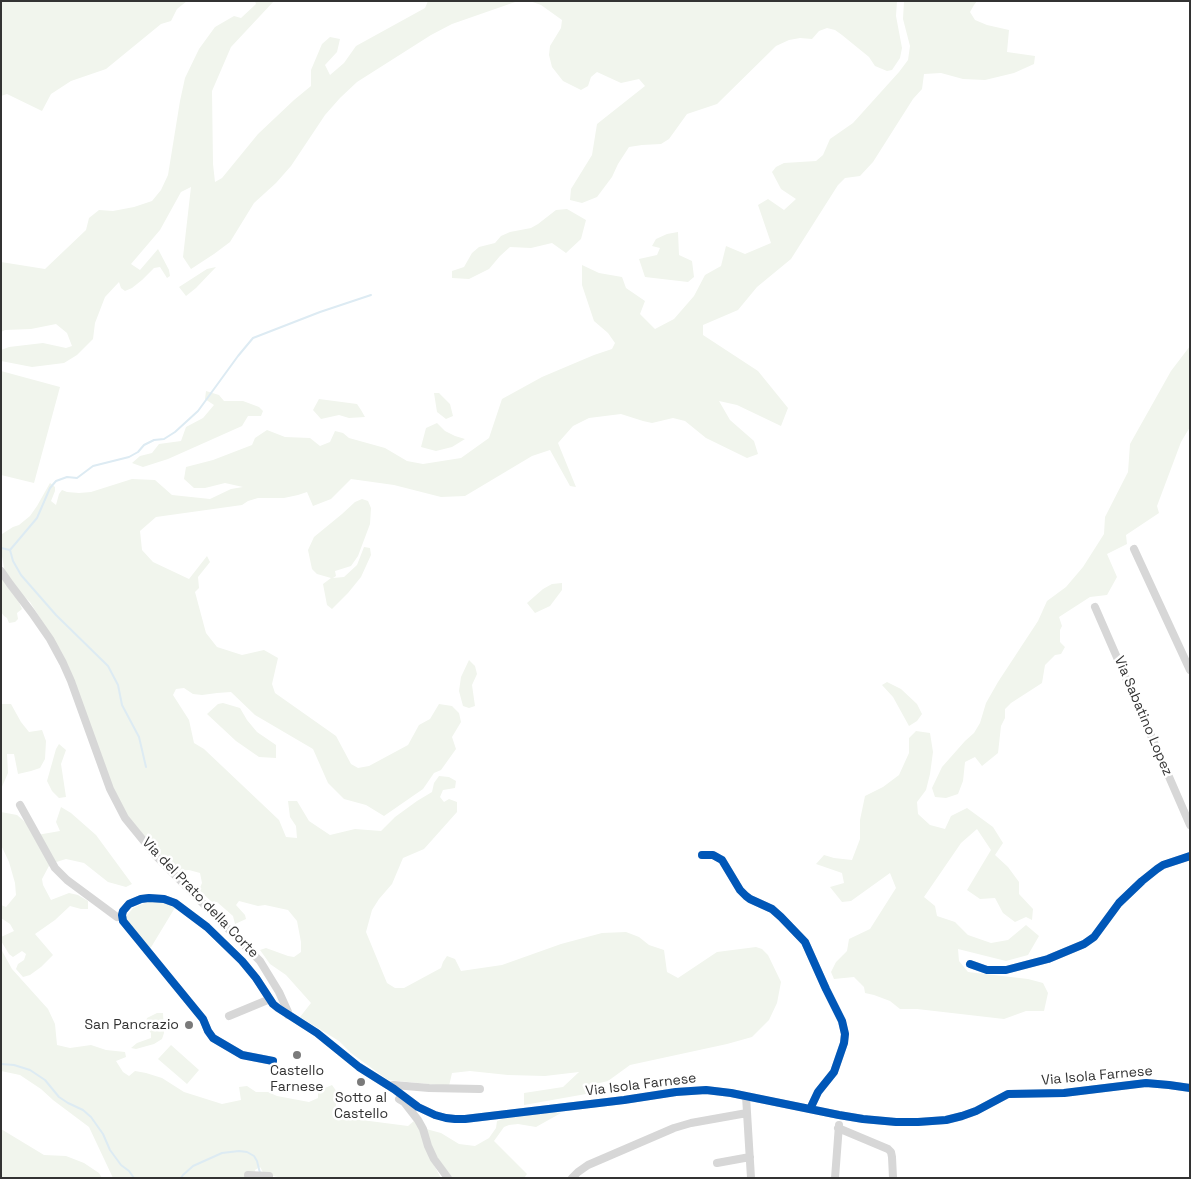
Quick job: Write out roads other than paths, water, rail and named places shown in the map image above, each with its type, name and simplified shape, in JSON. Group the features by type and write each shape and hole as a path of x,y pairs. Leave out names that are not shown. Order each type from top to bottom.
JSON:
{"street":[{"path":"1134,549 1190,670"},
{"name":"Via del Prato della Corte","path":"1,571 50,639 63,663 110,789 121,811 156,856 260,961 279,992 288,1015"},
{"name":"Via Sabatino Lopez","path":"1095,607 1190,826"},
{"path":"20,806 55,868 116,917"},
{"path":"702,855 713,854 722,860 740,890 750,900 772,909 805,942 842,1021 845,1034 844,1043 834,1072 818,1092 810,1109"},
{"path":"970,964 987,970 1006,970 1068,952 1084,944 1097,934 1125,897 1149,875 1164,865 1190,856"},
{"name":"Via Isola Farnese","path":"273,1062 242,1055 213,1038 203,1019 123,921 123,911 131,903 149,898 164,899 184,909 207,927 242,961 278,1008 317,1033 359,1067 418,1107 441,1117 455,1120 690,1091 718,1091 840,1115 889,1121 924,1122 962,1116 976,1111 1008,1094 1064,1094 1146,1083 1190,1088"},
{"path":"229,1016 270,1000"},
{"path":"448,1178 434,1159 418,1120 404,1102 394,1094 392,1088 394,1085 480,1089"},
{"path":"746,1096 751,1178"},
{"path":"572,1178 588,1165 683,1125 747,1114"},
{"path":"834,1178 840,1115"},
{"path":"838,1128 888,1149 892,1157 893,1178"},
{"path":"717,1163 750,1157"},
{"path":"252,1176 268,1176"}],"waterway":[{"path":"10,550 37,518 50,488 56,481 67,477 77,478 93,466 129,457 138,452 144,445 154,440 164,439 175,432 198,411 253,338 371,295"},
{"path":"1,548 10,550 13,561 21,575 56,615 108,666 118,685 122,705 139,737 146,767"},
{"path":"1,1064 14,1065 30,1070 45,1080 59,1097 83,1110 91,1117 103,1134 110,1150 121,1165 134,1178"},
{"path":"181,1178 193,1166 222,1153 239,1151 247,1152 254,1156 260,1173"}],"place":[{"name":"San Pancrazio","path":"189,1025"},
{"name":"Castello Farnese","path":"297,1055"},
{"name":"Sotto al Castello","path":"361,1082"}]}
